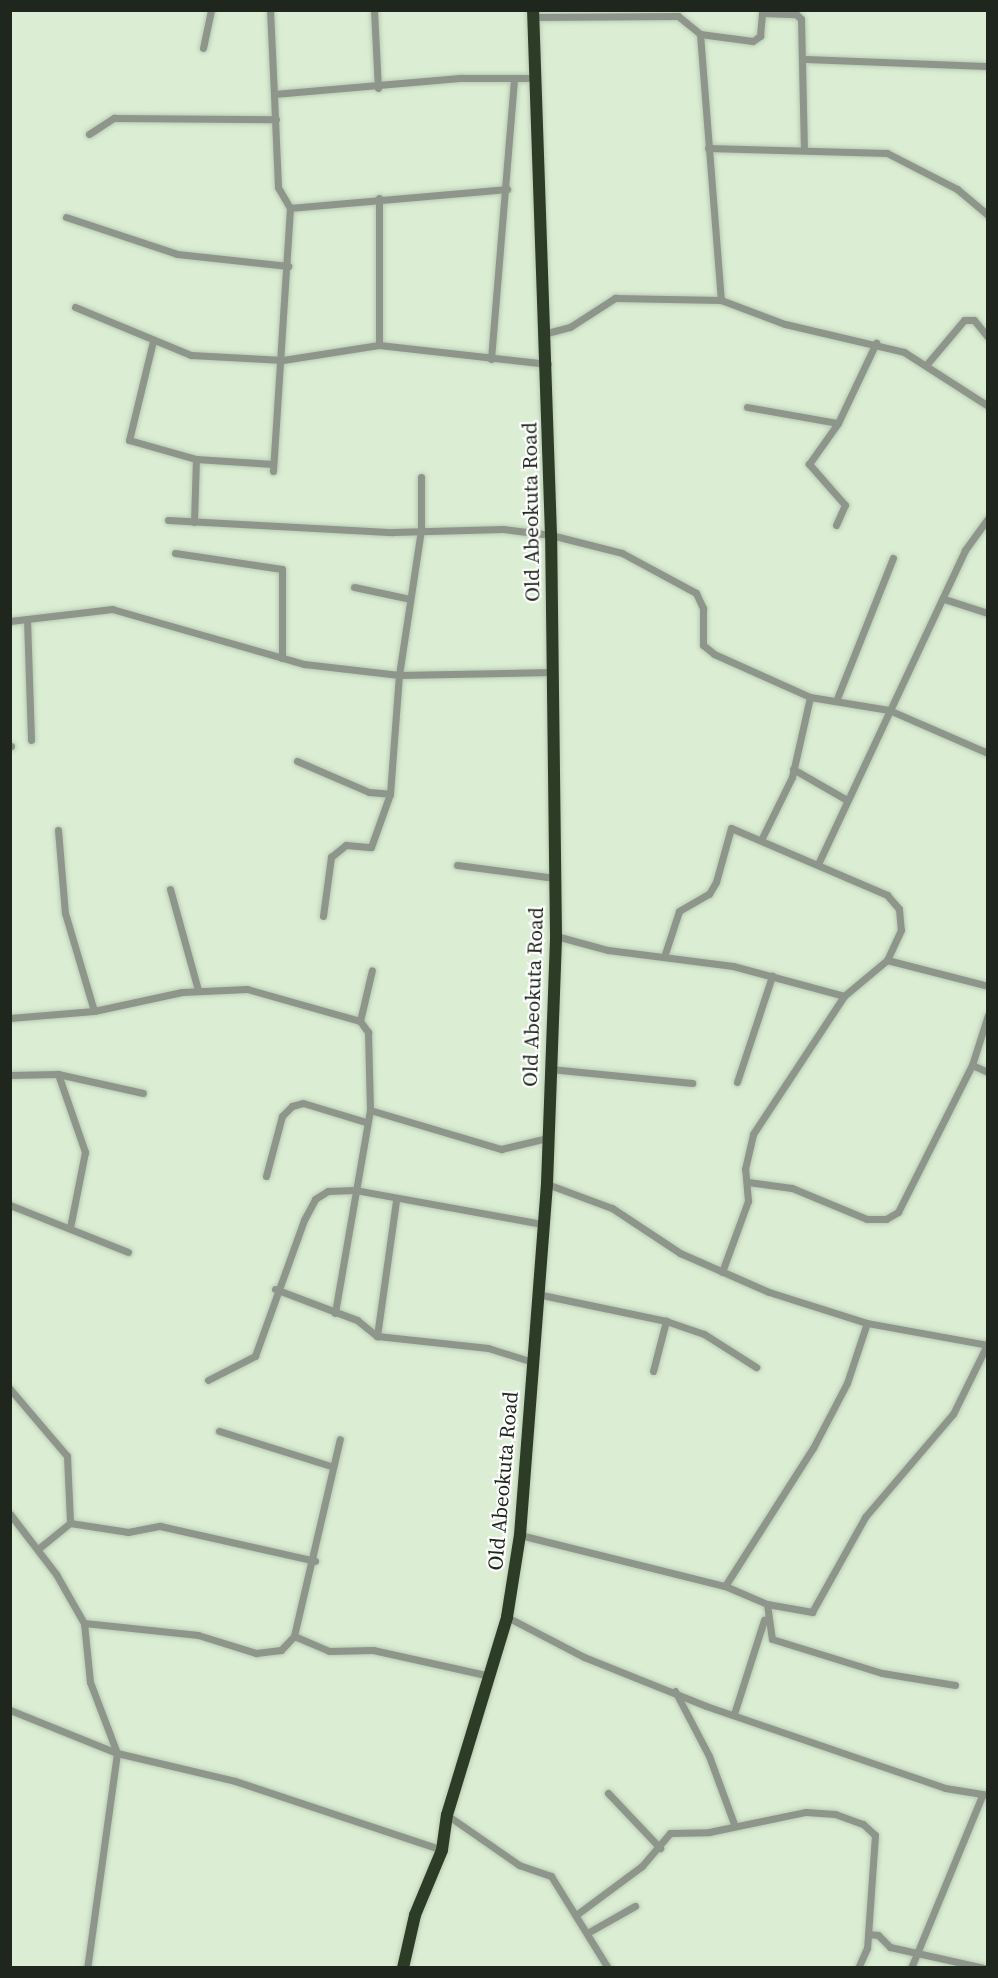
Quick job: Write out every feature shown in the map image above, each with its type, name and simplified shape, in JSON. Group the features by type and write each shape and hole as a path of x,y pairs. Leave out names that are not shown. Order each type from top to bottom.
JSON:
{"highway":[{"name":"Old Abeokuta Road","path":"403,1968 415,1915 442,1850 447,1815 493,1677 507,1617 520,1535 547,1184 556,936 548,364 533,14"}],"street":[{"path":"203,48 211,10"},
{"path":"153,340 129,440 196,459 273,468 283,360 290,208 278,187 270,10"},
{"path":"374,10 378,88"},
{"path":"533,14 678,16 700,34 753,41 760,36 762,13 796,14 803,59 804,150"},
{"path":"700,34 721,300"},
{"path":"803,59 987,66"},
{"path":"273,94 378,88 462,78 514,80 535,78"},
{"path":"492,359 493,288 507,189 514,80"},
{"path":"89,134 114,118 276,119"},
{"path":"708,148 887,153 957,189 987,215"},
{"path":"290,208 379,198 507,189"},
{"path":"379,198 379,345"},
{"path":"66,217 177,254 288,266"},
{"path":"547,333 570,327 622,296 721,300 785,324 876,343 927,364 987,406"},
{"path":"75,307 131,326 153,340 190,355 283,360 379,345 548,364"},
{"path":"927,364 964,320 974,320 987,337"},
{"path":"836,525 844,505 809,466 838,423 876,343"},
{"path":"747,406 838,423"},
{"path":"194,522 196,459"},
{"path":"323,916 331,857 346,845 371,847 390,794 399,675 421,529 421,477"},
{"path":"818,864 965,550 987,518"},
{"path":"168,520 309,530 421,529 551,535 622,554 666,573 696,593 704,608 703,645 714,654 810,698 889,710 987,753"},
{"path":"175,553 282,569 282,658"},
{"path":"836,701 893,558"},
{"path":"354,587 410,599"},
{"path":"944,598 987,613"},
{"path":"10,621 111,609 282,658 399,675 552,672"},
{"path":"27,619 31,740"},
{"path":"761,840 793,770 810,698"},
{"path":"297,761 369,792 390,794"},
{"path":"793,770 847,800"},
{"path":"664,957 679,911 709,894 716,882 727,834 738,829 894,901 901,930 887,960 844,996 764,1111 746,1157 747,1207 722,1272"},
{"path":"58,830 65,913 94,1011"},
{"path":"457,865 555,878"},
{"path":"170,889 198,990"},
{"path":"556,936 772,976 844,996"},
{"path":"887,960 987,986"},
{"path":"360,1021 372,970"},
{"path":"737,1082 772,976"},
{"path":"10,1018 94,1011 198,990 247,989 360,1021 368,1032 370,1110 366,1122 335,1313"},
{"path":"748,1182 792,1188 867,1219 886,1219 898,1212 972,1065 987,1015"},
{"path":"972,1065 987,1072"},
{"path":"550,1069 692,1083"},
{"path":"10,1074 58,1074 143,1093"},
{"path":"58,1074 86,1152 70,1228"},
{"path":"266,1176 282,1116 292,1106 303,1103 366,1122"},
{"path":"370,1110 501,1149 548,1138"},
{"path":"520,1535 725,1586 767,1604 812,1612 865,1517 952,1414 987,1344 867,1323 722,1272 657,1239 612,1208 547,1184"},
{"path":"208,1380 255,1356 275,1290 315,1199 328,1191 355,1190 396,1201 543,1224"},
{"path":"376,1335 396,1201"},
{"path":"10,1205 128,1252"},
{"path":"275,1290 357,1320 376,1335 488,1348 533,1362"},
{"path":"537,1294 666,1321 704,1334 756,1367"},
{"path":"653,1371 666,1321"},
{"path":"725,1586 808,1457 847,1383 867,1323"},
{"path":"10,1389 67,1456 70,1523"},
{"path":"219,1431 331,1466"},
{"path":"84,1623 198,1635 256,1653 281,1650 294,1636 315,1562 331,1496 331,1466 340,1439"},
{"path":"10,1514 38,1550 84,1623 90,1682 117,1753 87,1968"},
{"path":"38,1550 70,1523 128,1532 160,1526 315,1562"},
{"path":"734,1714 767,1604"},
{"path":"765,1614 772,1639 882,1673 955,1685"},
{"path":"507,1617 584,1658 734,1714 984,1796 911,1968"},
{"path":"294,1636 329,1651 373,1650 493,1677"},
{"path":"675,1691 709,1756 734,1824"},
{"path":"10,1710 117,1753 235,1781 442,1850"},
{"path":"608,1792 660,1848"},
{"path":"576,1915 660,1848 670,1833 806,1812 863,1824 875,1835 877,1851 868,1934 858,1968"},
{"path":"447,1815 519,1864 551,1876 590,1932 608,1968"},
{"path":"590,1932 635,1906"},
{"path":"868,1934 878,1935 890,1947 919,1949 984,1968"}]}
